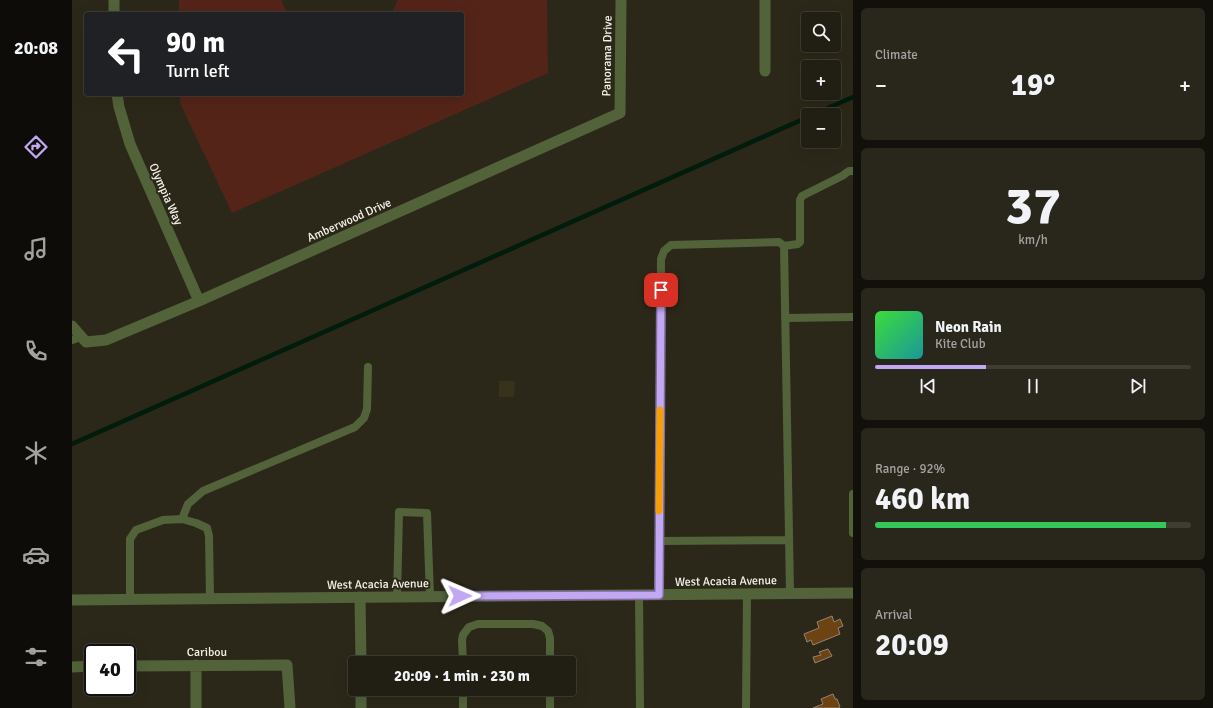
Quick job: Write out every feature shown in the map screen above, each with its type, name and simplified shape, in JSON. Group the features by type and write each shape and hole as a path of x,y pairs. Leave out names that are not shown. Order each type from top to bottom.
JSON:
{"street":[{"path":"114,0 114,12"},
{"name":"Panorama Drive","path":"620,113 621,0"},
{"path":"765,0 765,71"},
{"name":"Olympia Way","path":"117,96 130,144 199,301"},
{"name":"Amberwood Drive","path":"79,340 106,340 199,301 620,113"},
{"path":"72,326 79,340"},
{"name":"West Acacia Avenue","path":"72,600 853,593"},
{"path":"360,597 361,656"},
{"path":"196,665 196,708"},
{"name":"Caribou","path":"136,666 287,665 290,708"},
{"path":"72,667 84,666"},
{"path":"361,696 361,708"}],"lane":[{"path":"659,595 661,259 664,251 671,245 779,242 784,246 798,244 800,242 800,200 802,196 849,171 853,171"},
{"path":"784,246 790,594"},
{"path":"785,318 853,317"},
{"path":"182,519 188,504 202,491 355,427 364,418 367,410 368,367"},
{"path":"853,494 853,534"},
{"path":"397,597 399,512 427,513 430,597"},
{"path":"130,599 130,539 136,530 163,520 182,519 207,528 209,536 210,598"},
{"path":"659,541 789,540"},
{"path":"746,708 747,594"},
{"path":"639,595 640,708"},
{"path":"463,656 462,640 469,627 478,624 533,624 542,626 550,634 550,656"},
{"path":"463,696 463,708"},
{"path":"550,696 550,708"}],"shaded area":[{"path":"179,0 281,0 287,12 179,12"},
{"path":"398,0 547,0 548,73 232,213 180,103 180,96 464,96 464,12 392,12"},
{"path":"499,381 515,381 514,397 499,397"}],"building":[{"path":"832,616 834,622 840,619 843,626 838,628 840,634 813,645 811,640 807,642 804,634 819,628 817,622"},
{"path":"828,649 832,656 815,663 813,657 821,655 819,652"},
{"path":"833,694 840,707 813,708 823,704 821,699"}],"waterway":[{"path":"828,108 853,97"},
{"path":"72,444 801,120"}],"slow traffic":[{"path":"659,511 660,410"}],"route":[{"path":"460,596 659,595 661,290"}]}
